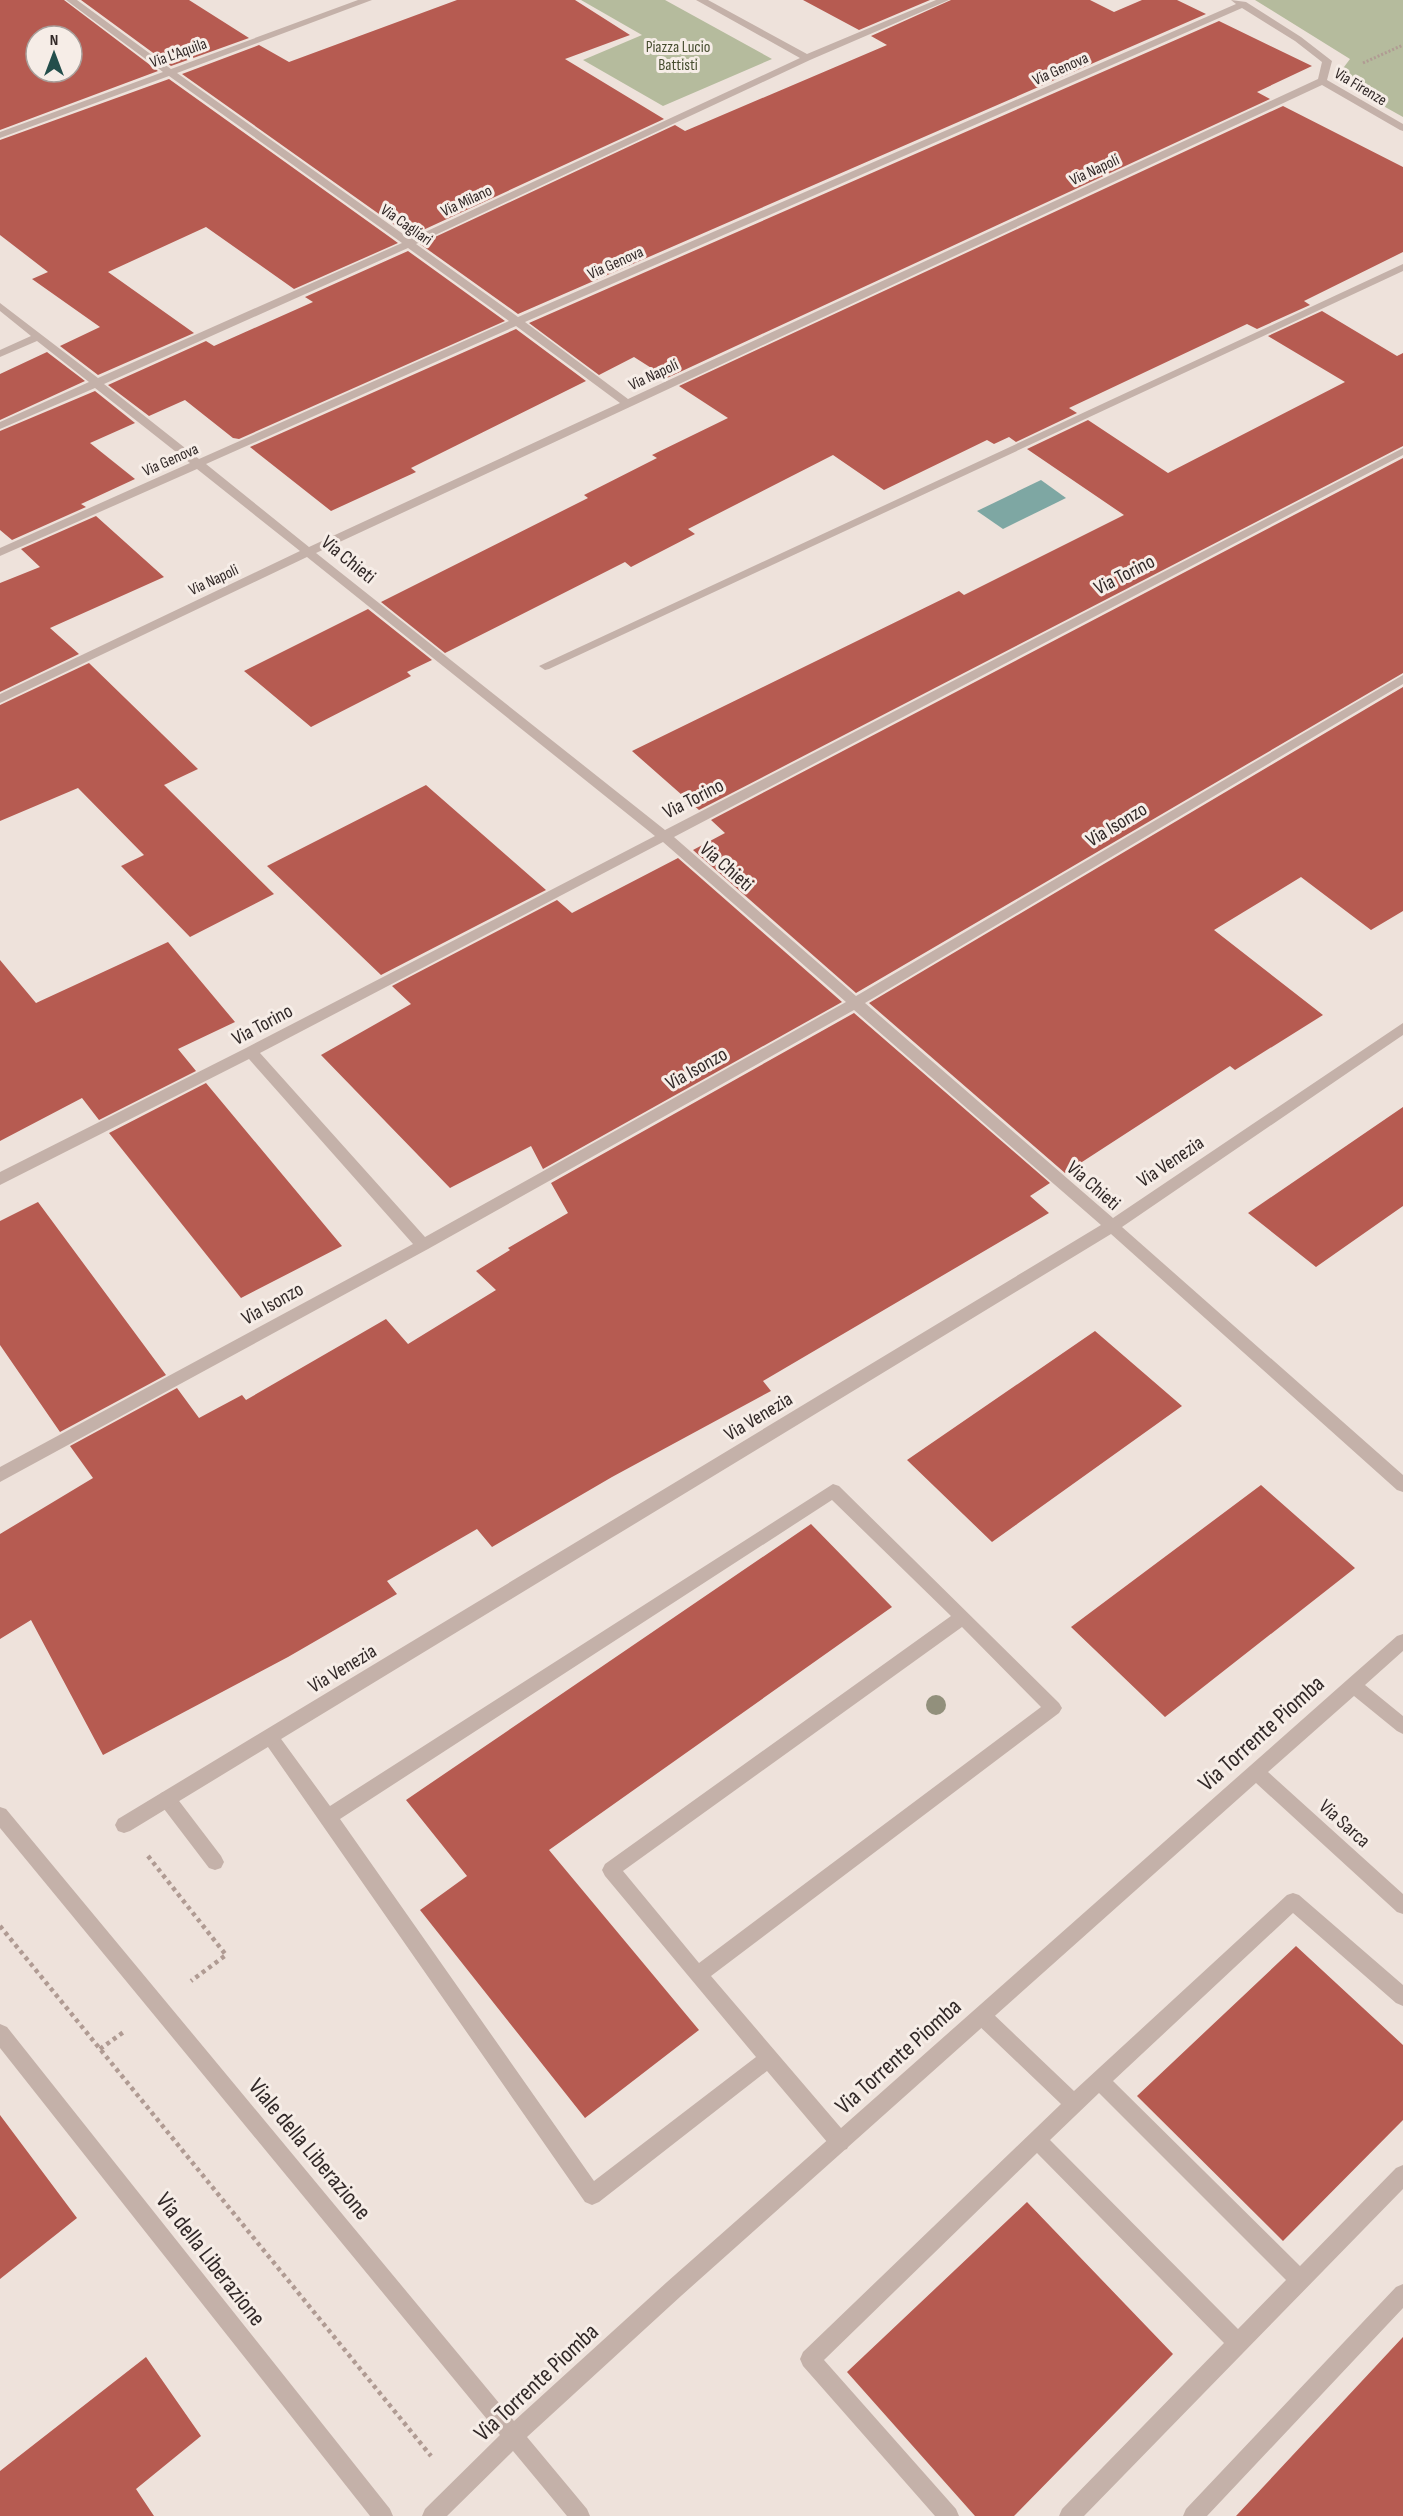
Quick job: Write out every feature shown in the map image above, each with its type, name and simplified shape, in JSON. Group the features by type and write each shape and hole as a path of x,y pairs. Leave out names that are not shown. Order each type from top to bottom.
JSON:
{"street":[{"name":"Via Cagliari","path":"71,0 168,72 518,321 628,404"},
{"name":"Via L'Aquila","path":"0,135 367,0"},
{"path":"700,0 807,58"},
{"name":"Via Milano","path":"0,426 96,381 408,244 807,58 944,0"},
{"name":"Via Firenze","path":"1240,2 1298,39 1327,61 1322,81 1403,128"},
{"name":"Via Genova","path":"0,552 1240,2"},
{"name":"Via Napoli","path":"0,699 308,552 1322,81"},
{"path":"545,666 1403,267"},
{"name":"Via Chieti","path":"0,306 663,835 1112,1226 1403,1485"},
{"path":"0,354 38,337"},
{"name":"Via Torino","path":"0,1179 251,1052 663,835 1403,451"},
{"name":"Via Isonzo","path":"0,1475 423,1245 855,1003 1403,679"},
{"name":"Via Venezia","path":"124,1825 1112,1226 1403,1028"},
{"path":"251,1052 423,1245"},
{"path":"328,1817 833,1491 1053,1708 698,1975"},
{"path":"840,2142 611,1869 963,1617"},
{"name":"Via Torrente Piomba","path":"432,2516 514,2435 1403,1641"},
{"path":"1353,1685 1403,1726"},
{"path":"270,1737 592,2195 769,2058"},
{"name":"Via Sarca","path":"1256,1772 1403,1906"},
{"path":"167,1799 215,1862"},
{"name":"Viale della Liberazione","path":"0,1815 580,2516"},
{"path":"949,2516 810,2360 1074,2104 1293,1901 1403,1997"},
{"path":"982,2016 1074,2104"},
{"name":"Via della Liberazione","path":"0,2033 383,2516"},
{"path":"1100,2081 1300,2280"},
{"path":"1038,2140 1238,2343"},
{"path":"1068,2516 1403,2175"},
{"path":"1193,2516 1403,2294"}],"path":[{"path":"100,2049 226,1955 124,1825"},
{"path":"0,1926 458,2490"}],"green space":[{"name":"Piazza Lucio Battisti","path":"581,0 665,0 772,59 663,106 583,60 642,35"},
{"path":"1255,0 1403,0 1403,117 1344,84 1338,75 1350,59"}],"water":[{"path":"1041,480 1066,498 1003,529 977,511"}],"building":[{"path":"0,0 64,0 158,71 0,130"},
{"path":"81,0 189,0 249,38 171,66"},
{"path":"457,0 575,0 630,35 565,59 664,119 410,236 182,74 259,45 289,62"},
{"path":"803,0 930,0 859,30"},
{"path":"951,0 1090,0 1114,12 1142,0 1177,0 1206,14 518,314 420,244 675,125 685,131 887,45 871,36"},
{"path":"1219,21 1312,66 1257,92 1270,99 667,378 634,357 599,375 529,323"},
{"path":"169,79 398,243 294,289 206,227 108,272 194,333 98,375 60,346 100,327 32,279 48,272 0,235 0,140"},
{"path":"1283,106 1403,167 1403,252 1304,301 1310,305 1257,329 1247,324 1069,408 1077,413 1016,442 1009,437 994,444 987,440 884,490 833,455 688,529 695,534 631,567 625,562 445,653 381,602 588,498 584,495 657,458 652,455 728,418 679,386"},
{"path":"408,251 505,321 239,439 233,438 185,400 149,416 108,385 206,341 214,346 313,302 305,297"},
{"path":"1322,311 1397,356 1403,353 1403,446 699,810 632,751 959,591 964,595 1124,515 1027,449 1088,420 1168,473 1345,382 1268,336"},
{"path":"516,329 586,381 411,468 416,472 331,511 250,447"},
{"path":"47,352 85,381 0,420 0,374"},
{"path":"95,391 135,423 90,443 135,479 81,504 86,507 12,540 0,530 0,431"},
{"path":"1403,458 1403,673 856,993 693,850 725,833 711,820"},
{"path":"96,516 164,577 50,628 79,654 0,692 0,583 40,567 21,549"},
{"path":"368,609 432,660 407,672 411,676 311,727 244,671"},
{"path":"89,663 198,769 164,785 274,894 190,937 121,866 144,855 78,788 0,821 0,705"},
{"path":"1403,687 1403,911 1371,930 1301,877 1214,930 1323,1015 1235,1070 1230,1066 1065,1173 869,1003"},
{"path":"426,785 546,890 381,975 267,866"},
{"path":"678,858 842,1002 543,1169 531,1146 450,1188 321,1055 411,1004 392,986 557,900 572,913"},
{"path":"168,942 235,1022 178,1049 196,1071 99,1120 82,1098 0,1141 0,960 36,1003"},
{"path":"854,1013 1050,1183 1030,1196 1049,1213 763,1381 771,1391 612,1477 492,1547 477,1529 387,1581 397,1594 288,1657 103,1755 31,1620 0,1639 0,1534 93,1478 70,1446 177,1388 199,1418 242,1395 246,1400 386,1319 408,1344 496,1290 476,1271 510,1250 508,1248 568,1213 551,1183"},
{"path":"206,1083 342,1246 241,1298 109,1133"},
{"path":"1403,1107 1403,1206 1316,1267 1248,1213"},
{"path":"38,1202 166,1375 60,1432 0,1345 0,1221"},
{"path":"1095,1331 1182,1406 992,1542 907,1460"},
{"path":"1261,1485 1355,1568 1165,1717 1071,1627"},
{"path":"811,1524 892,1607 549,1850 699,2030 585,2118 420,1910 467,1876 406,1800"},
{"path":"1296,1946 1403,2045 1403,2120 1283,2241 1137,2096"},
{"path":"0,2115 77,2218 0,2279"},
{"path":"1027,2202 1173,2354 1014,2516 975,2516 847,2372"},
{"path":"1403,2337 1403,2516 1236,2516"},
{"path":"146,2357 201,2436 136,2489 154,2516 0,2516 0,2471"}]}
